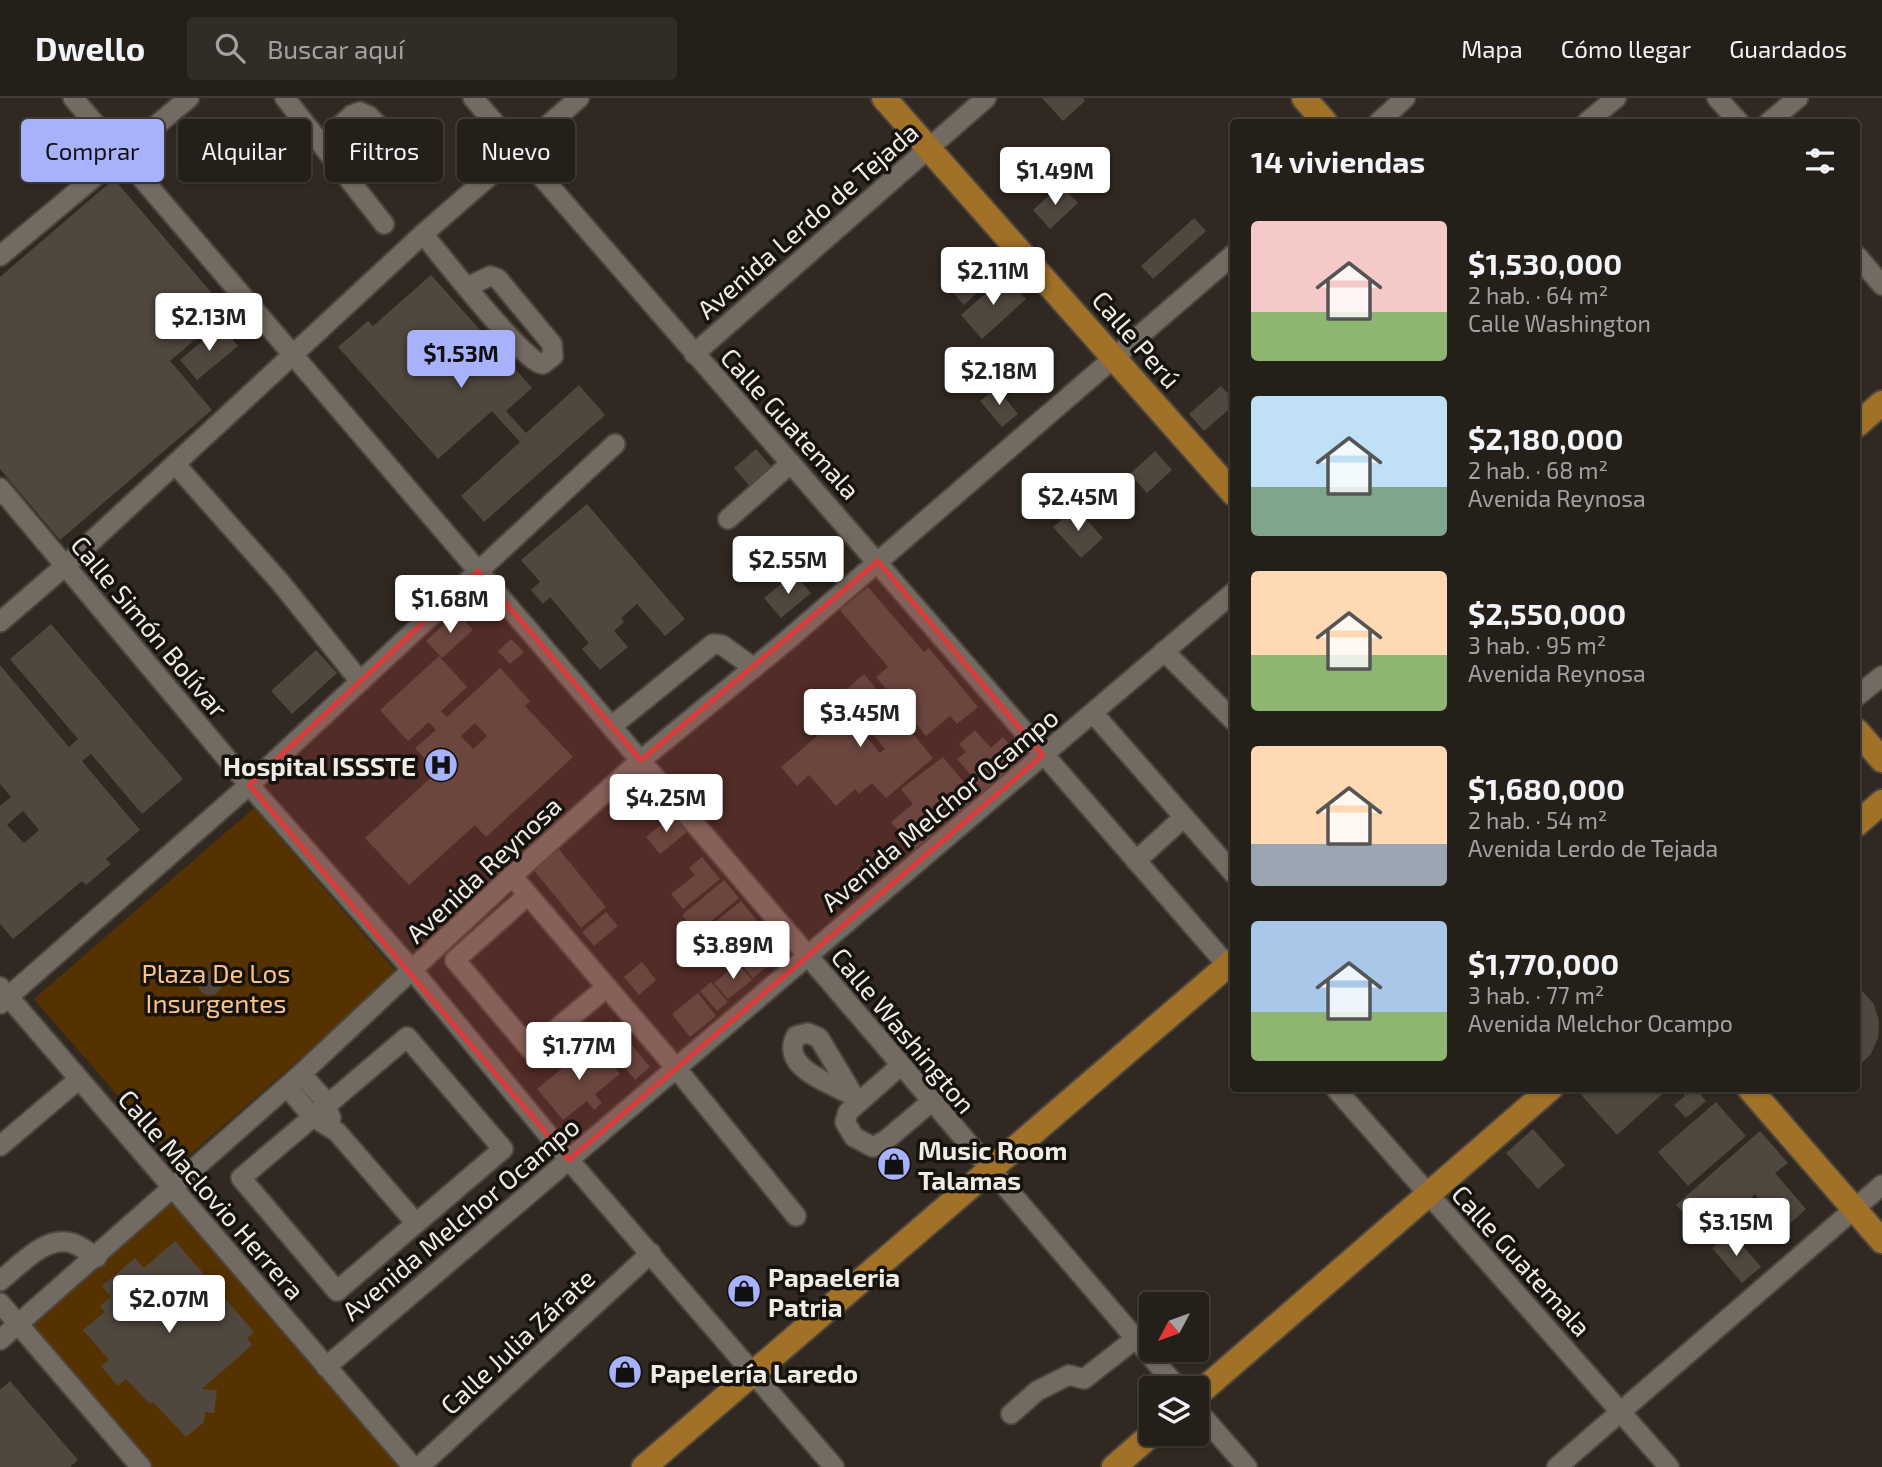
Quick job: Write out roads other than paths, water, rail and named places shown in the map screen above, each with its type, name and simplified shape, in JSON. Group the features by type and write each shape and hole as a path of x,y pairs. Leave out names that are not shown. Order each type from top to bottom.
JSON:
{"main road":[{"name":"Calle Perú","path":"884,98 1230,489"},
{"path":"1304,98 1322,119"},
{"path":"1860,422 1882,403"},
{"path":"1860,734 1882,760"},
{"path":"1860,821 1882,802"},
{"path":"644,1467 989,1170 1230,968"},
{"path":"1209,1385 1546,1092"},
{"path":"1752,1092 1882,1241"},
{"path":"1114,1467 1139,1445"}],"street":[{"name":"Calle Washington","path":"73,98 90,119"},
{"path":"164,120 189,98"},
{"path":"285,98 384,224"},
{"name":"Calle Guatemala","path":"473,98 492,119"},
{"path":"555,119 579,98"},
{"name":"Avenida Lerdo de Tejada","path":"694,354 986,98"},
{"path":"1382,119 1405,98"},
{"path":"1591,119 1616,98"},
{"path":"1717,98 1736,119"},
{"path":"1773,119 1798,98"},
{"path":"348,119 360,112 372,119"},
{"path":"321,144 325,140"},
{"path":"2,249 89,182"},
{"name":"Calle Washington","path":"143,182 1167,1376"},
{"path":"0,622 66,565 423,234 483,182"},
{"name":"Calle Guatemala","path":"547,182 694,354 878,561 1043,755 1230,964"},
{"path":"423,234 467,287 530,360 537,365 543,364 553,356 552,344 498,279 490,276 467,287"},
{"name":"Avenida Reynosa","path":"0,1340 294,1081 512,876 641,760 754,668 1230,258"},
{"path":"1860,259 1882,285"},
{"path":"3,996 249,785 615,444"},
{"path":"728,519 791,463"},
{"path":"175,464 280,582 360,681"},
{"name":"Calle Simón Bolívar","path":"2,495 66,565 249,785 413,971 569,1160 755,1372 834,1467"},
{"name":"Avenida Melchor Ocampo","path":"326,1367 1230,595"},
{"path":"612,726 713,644 722,645 754,668"},
{"path":"1164,651 1230,717"},
{"path":"1860,694 1882,676"},
{"path":"1093,713 1230,869"},
{"path":"1136,861 1184,817"},
{"path":"512,876 676,1068 796,1216"},
{"path":"528,895 455,960 531,1051 607,987"},
{"name":"Calle Maclovio Herrera","path":"3,996 79,1079 413,1467"},
{"path":"407,1037 503,1149 337,1291 241,1178 320,1111 407,1037"},
{"path":"900,1066 855,1099 845,1122 854,1137 873,1147 886,1140 931,1102"},
{"path":"0,1146 79,1079"},
{"path":"294,1081 416,1223"},
{"name":"Calle Guatemala","path":"1338,1092 1669,1467"},
{"path":"1557,1467 1882,1185"},
{"path":"0,1282 42,1248 57,1242 72,1243 97,1257"},
{"name":"Calle Julia Zárate","path":"419,1467 651,1253"},
{"path":"0,1303 141,1467"},
{"path":"1011,1414 1037,1391 1069,1375 1084,1379 1135,1339"},
{"path":"1209,1424 1247,1467"}],"place":[{"name":"Hospital ISSSTE","path":"441,765"},
{"name":"Music Room Talamas","path":"894,1164"},
{"name":"Papaeleria Patria","path":"744,1291"},
{"name":"Papelería Laredo","path":"625,1372"}],"park label":[{"name":"Plaza De Los Insurgentes","path":"216,987"}]}
